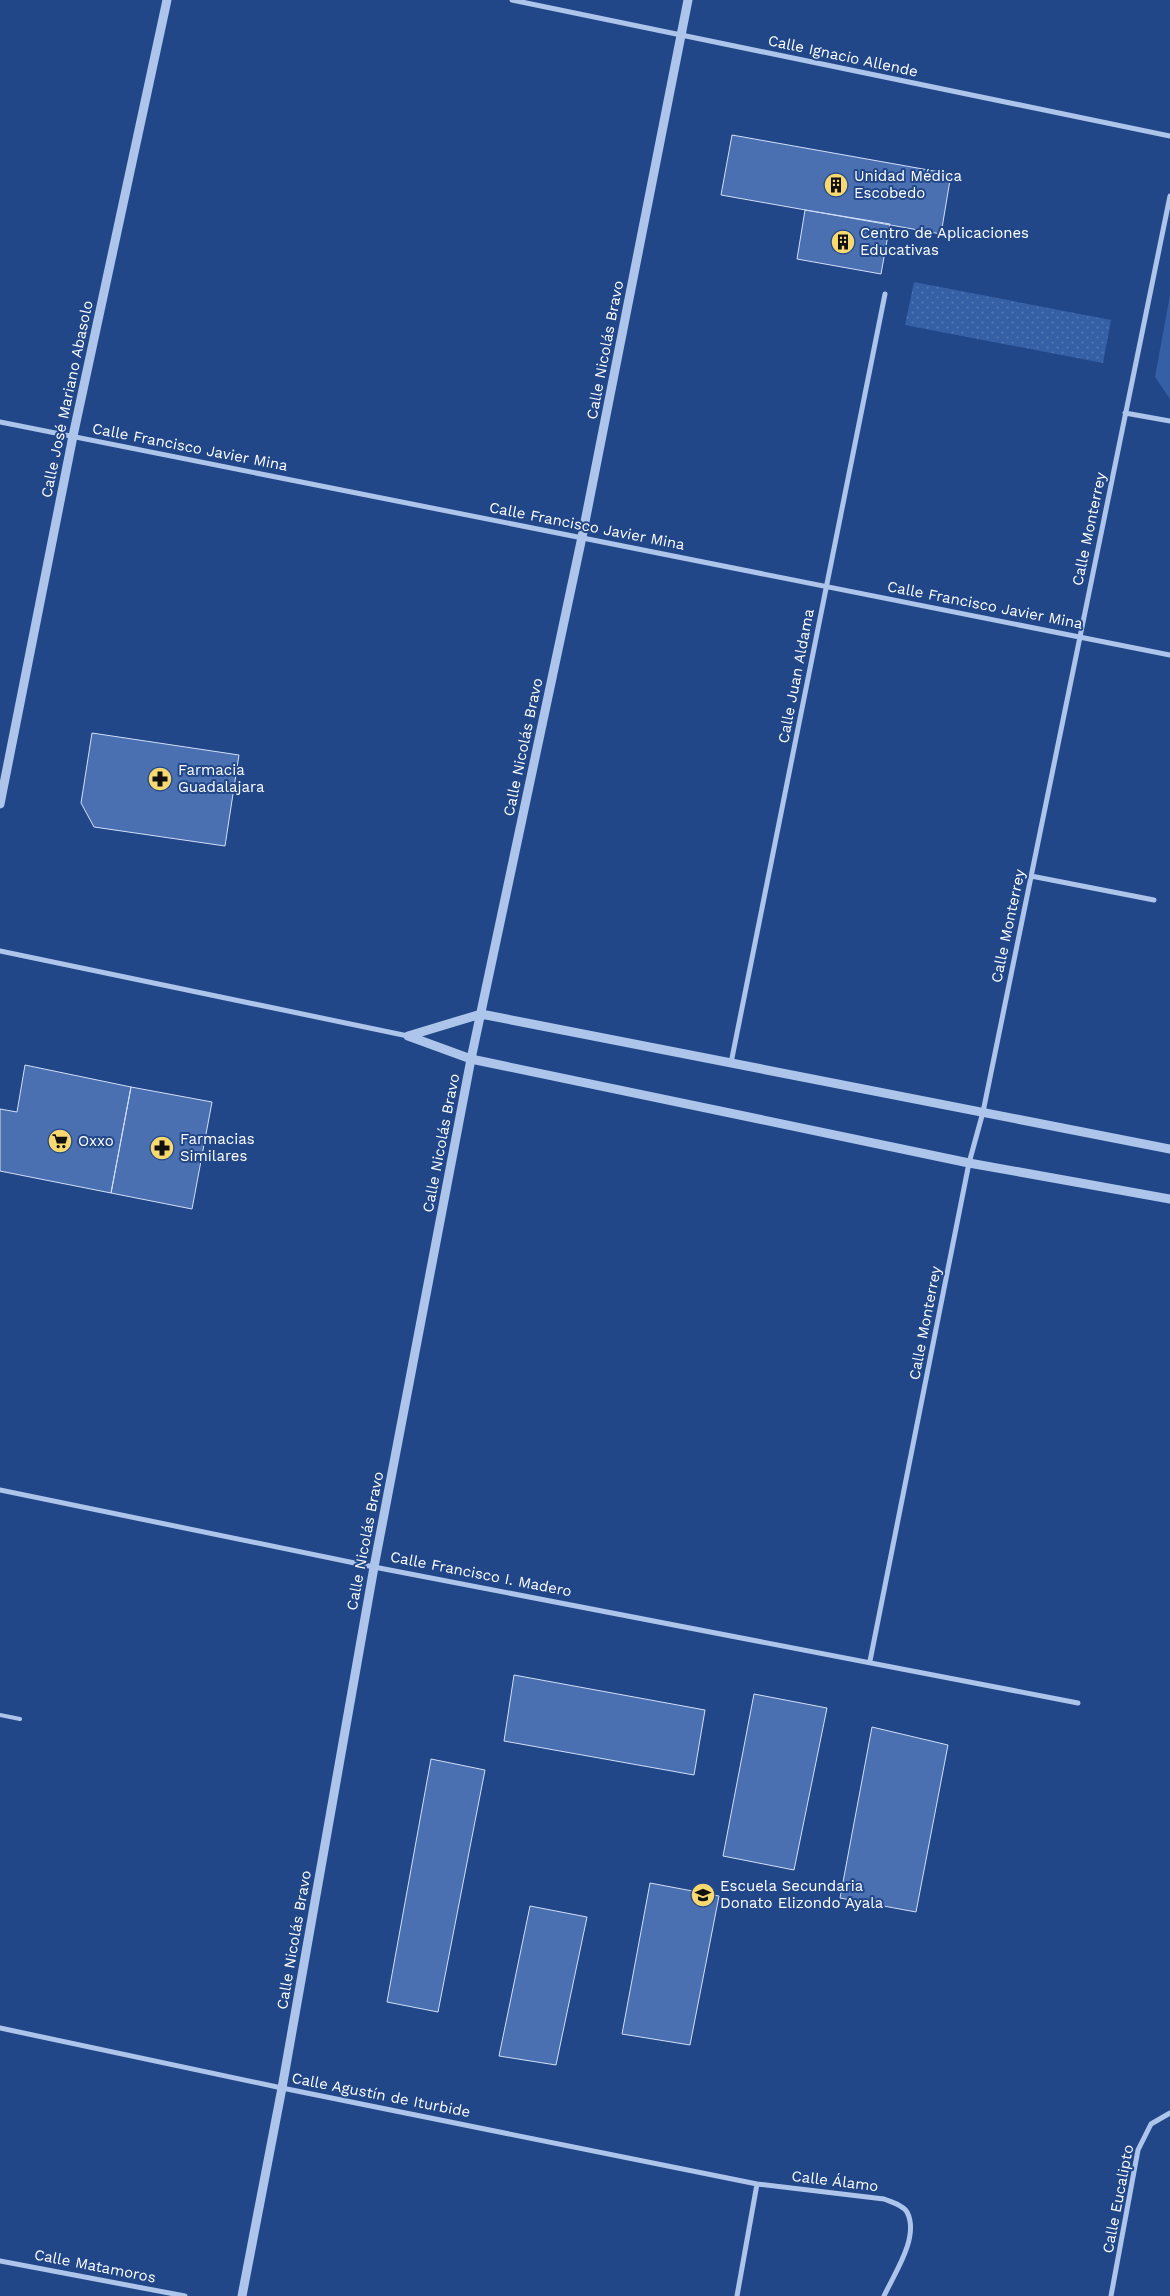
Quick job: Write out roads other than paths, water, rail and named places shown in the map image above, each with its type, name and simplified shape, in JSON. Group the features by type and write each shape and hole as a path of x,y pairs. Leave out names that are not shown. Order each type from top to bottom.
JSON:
{"street":[{"name":"Calle José Mariano Abasolo","path":"0,804 73,436 166,0"},
{"name":"Calle Ignacio Allende","path":"512,0 1170,136"},
{"name":"Calle Nicolás Bravo","path":"242,2296 282,2088 374,1567 471,1060 582,537 688,0"},
{"name":"Calle Monterrey","path":"870,1661 969,1163 983,1112 1170,196"},
{"name":"Calle Juan Aldama","path":"731,1063 886,294"},
{"path":"1125,413 1170,421"},
{"name":"Calle Francisco Javier Mina","path":"0,422 1170,654"},
{"path":"1031,876 1154,900"},
{"path":"0,951 408,1036 471,1060 969,1163 1170,1199"},
{"path":"408,1036 481,1014 1170,1149"},
{"name":"Calle Francisco I. Madero","path":"0,1490 374,1567 870,1661 1078,1703"},
{"name":"Calle Agustín de Iturbide","path":"0,2028 282,2088 757,2184"},
{"name":"Calle Eucalipto","path":"1112,2296 1138,2150 1151,2124 1163,2115 1170,2113"},
{"path":"737,2296 757,2184"},
{"name":"Calle Álamo","path":"757,2184 884,2199 895,2203 906,2211 910,2225 910,2236 884,2296"},
{"name":"Calle Matamoros","path":"0,2260 186,2296"}],"lane":[{"path":"0,1715 20,1719"}],"place":[{"name":"Unidad Médica Escobedo","path":"836,185"},
{"name":"Centro de Aplicaciones Educativas","path":"843,242"},
{"name":"Farmacia Guadalajara","path":"160,779"},
{"name":"Oxxo","path":"60,1141"},
{"name":"Farmacias Similares","path":"162,1148"},
{"name":"Escuela Secundaria Donato Elizondo Ayala","path":"703,1895"}]}
